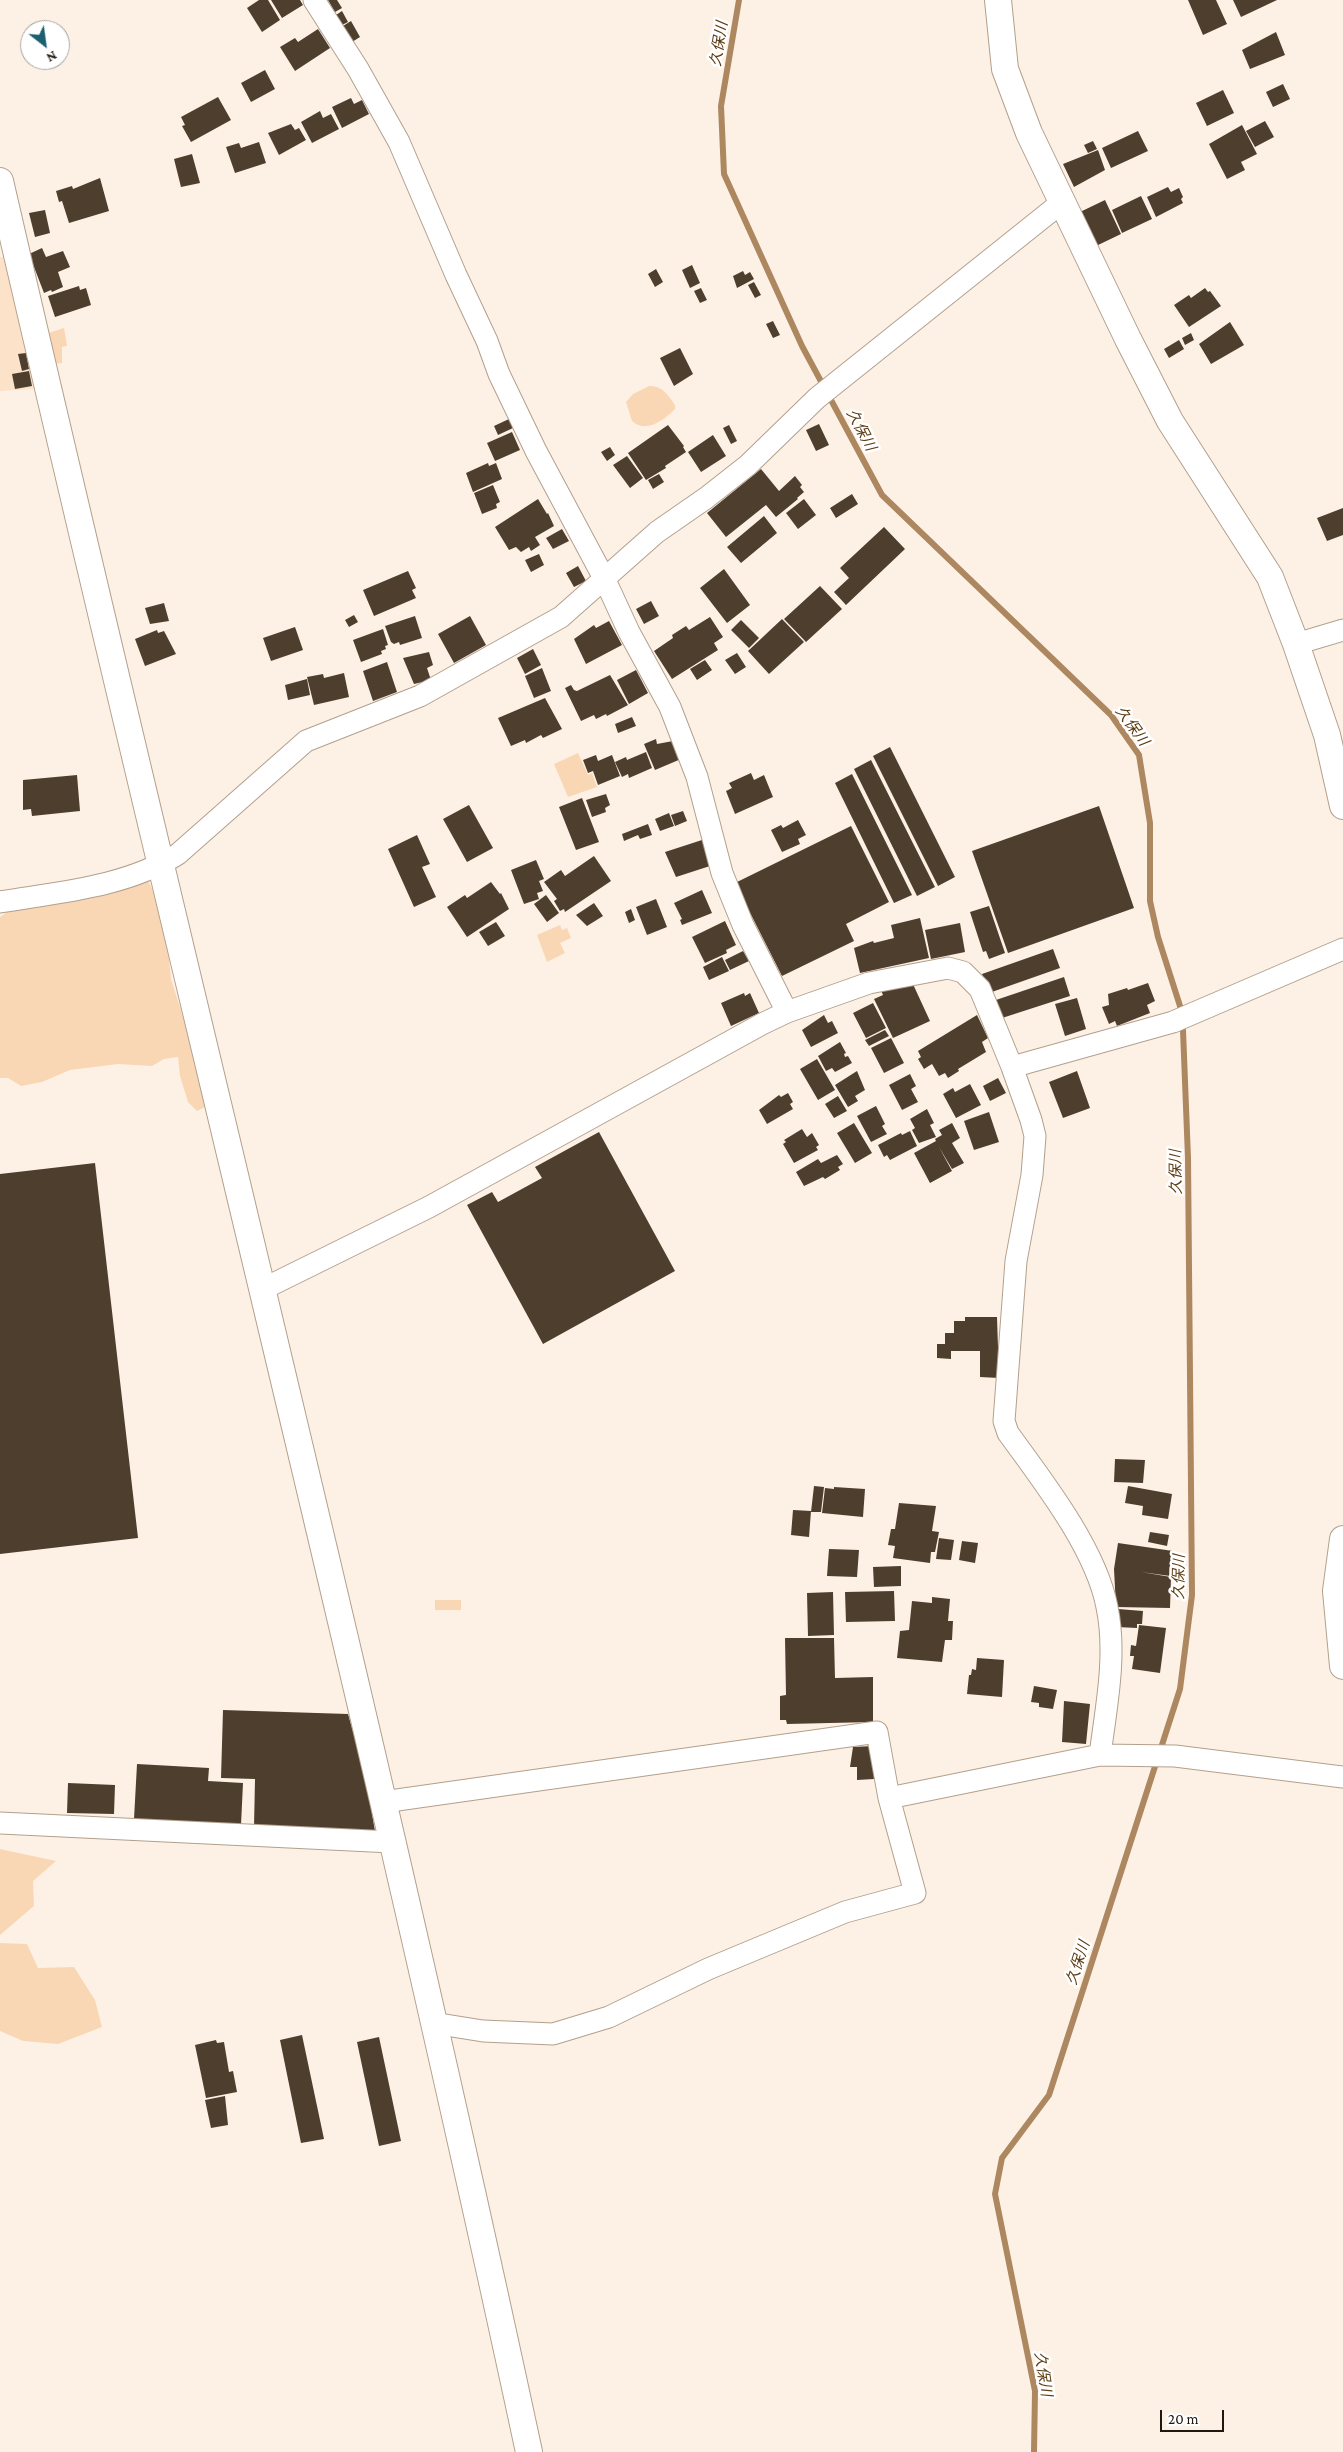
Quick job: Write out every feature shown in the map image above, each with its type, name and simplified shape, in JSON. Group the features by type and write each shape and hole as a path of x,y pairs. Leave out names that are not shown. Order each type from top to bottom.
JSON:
{"street":[{"path":"314,0 358,68 400,142 456,275 487,341 499,374 536,451 605,580 629,632 670,707 697,777 722,873 743,925 786,1012"},
{"path":"998,0 1005,69 1029,133 1061,203 1170,421 1270,577 1296,644 1326,735 1343,806"},
{"path":"0,182 77,520 263,1289 383,1802 529,2452"},
{"path":"0,902 64,892 121,879 140,874 161,865 178,854 306,741 420,696 490,659 561,617 657,532 706,498 748,465 817,398 1061,203"},
{"path":"1296,644 1343,630"},
{"path":"1012,1067 1173,1022 1343,949"},
{"path":"263,1289 429,1207 786,1012 868,982 948,968 963,972 972,978 980,989 1012,1067 1031,1120 1035,1152 1016,1261 1004,1420 1008,1433 1088,1550 1108,1608 1110,1636 1107,1692 1100,1755"},
{"path":"1343,1539 1336,1591 1343,1666"},
{"path":"383,1802 877,1732 889,1798 915,1893 845,1912 708,1969 609,2017 553,2034 483,2031 433,2023"},
{"path":"889,1798 1100,1755 1175,1756 1343,1778"},
{"path":"0,1822 392,1842"}],"shaded area":[{"path":"0,257 5,257 34,389 0,391"},
{"path":"64,328 67,346 62,347 62,363 55,364 48,333"},
{"path":"649,386 658,387 664,391 675,405 675,409 655,424 649,426 637,425 632,421 626,402 633,394"},
{"path":"578,753 588,775 592,773 597,787 568,797 554,764"},
{"path":"148,880 159,905 167,939 171,979 194,1051 205,1107 197,1111 188,1102 180,1076 178,1057 164,1059 152,1066 118,1064 70,1070 42,1082 21,1086 8,1078 0,1078 0,917 8,911"},
{"path":"560,925 562,930 567,928 571,938 560,943 565,953 547,962 537,935"},
{"path":"435,1600 461,1600 461,1610 435,1610"},
{"path":"0,1849 56,1861 33,1881 34,1906 0,1935"},
{"path":"0,1943 27,1944 38,1968 74,1967 95,2000 102,2027 58,2044 23,2041 0,2031"}],"building":[{"path":"259,0 268,0 280,20 262,32 247,8"},
{"path":"271,0 300,0 303,5 282,18"},
{"path":"328,0 337,0 342,8 335,12"},
{"path":"1188,0 1216,0 1227,24 1203,35"},
{"path":"1233,0 1277,0 1241,17"},
{"path":"342,11 348,22 342,25 336,15"},
{"path":"351,21 360,37 352,42 343,26"},
{"path":"318,29 330,48 295,71 280,47 295,38 298,42"},
{"path":"1276,32 1285,55 1250,69 1242,50"},
{"path":"265,70 275,89 251,102 241,83"},
{"path":"1283,84 1290,99 1273,107 1266,92"},
{"path":"1223,90 1234,113 1207,126 1196,103"},
{"path":"218,97 231,120 191,142 182,126 185,125 181,117"},
{"path":"351,98 354,104 362,100 369,114 342,128 332,107"},
{"path":"320,111 323,118 331,114 339,129 312,143 301,122"},
{"path":"1265,121 1274,137 1255,147 1246,131"},
{"path":"291,124 295,130 299,128 306,140 279,155 268,133"},
{"path":"1242,125 1257,154 1241,162 1245,170 1227,179 1209,144"},
{"path":"1138,131 1148,151 1111,168 1102,148"},
{"path":"1093,141 1097,149 1088,153 1084,145"},
{"path":"259,142 266,163 235,173 226,147 239,143 241,148"},
{"path":"1098,150 1105,170 1074,187 1063,164"},
{"path":"192,154 200,183 181,187 174,159"},
{"path":"100,178 109,211 69,223 62,201 59,202 56,191 72,186 73,189"},
{"path":"1168,187 1171,192 1179,188 1183,197 1181,199 1183,203 1156,217 1147,197"},
{"path":"1141,196 1152,219 1122,233 1112,210"},
{"path":"1105,200 1121,234 1096,246 1080,212"},
{"path":"45,210 50,233 35,237 29,213"},
{"path":"42,248 46,257 63,251 70,267 58,272 63,287 52,292 51,290 44,293 29,254"},
{"path":"692,265 700,283 690,288 682,270"},
{"path":"656,269 663,282 655,287 648,274"},
{"path":"743,271 745,275 750,272 754,279 737,288 733,276"},
{"path":"754,282 761,295 755,298 748,285"},
{"path":"79,286 80,290 86,288 91,305 55,317 48,296"},
{"path":"701,288 707,300 700,303 694,291"},
{"path":"1205,288 1208,292 1210,291 1221,306 1189,327 1174,305 1189,295 1191,298"},
{"path":"773,321 780,335 773,338 766,324"},
{"path":"1230,322 1244,345 1211,364 1199,344"},
{"path":"1191,333 1194,340 1185,345 1182,338"},
{"path":"1179,340 1184,349 1169,358 1164,349"},
{"path":"680,348 693,374 674,386 660,358"},
{"path":"26,353 29,369 22,371 18,354"},
{"path":"29,371 32,386 15,389 12,374"},
{"path":"509,419 513,428 498,435 494,426"},
{"path":"819,424 829,445 816,451 806,430"},
{"path":"668,425 684,446 686,452 665,466 666,468 646,480 628,453"},
{"path":"729,425 737,441 731,444 723,428"},
{"path":"512,432 520,450 495,461 487,443"},
{"path":"713,435 726,456 701,472 688,452"},
{"path":"610,447 615,455 607,461 601,452"},
{"path":"627,456 643,478 630,488 613,465"},
{"path":"488,463 489,466 496,463 502,479 473,492 466,473"},
{"path":"761,469 779,491 795,476 802,485 800,487 804,492 776,517 766,505 726,537 707,513"},
{"path":"659,474 664,482 653,489 648,480"},
{"path":"493,485 500,502 496,504 497,508 482,514 474,493"},
{"path":"852,494 858,504 836,518 830,508"},
{"path":"538,499 554,526 535,537 540,545 531,551 529,547 521,552 516,547 509,550 495,527"},
{"path":"804,499 816,515 798,529 786,513"},
{"path":"1343,508 1343,535 1327,541 1317,518"},
{"path":"764,516 777,533 741,563 727,547"},
{"path":"884,527 905,549 846,605 834,592 849,578 840,568"},
{"path":"562,529 569,541 553,549 546,538"},
{"path":"539,554 544,565 531,572 525,560"},
{"path":"578,566 586,581 574,587 566,573"},
{"path":"724,569 750,605 727,623 700,588"},
{"path":"408,571 416,588 412,590 416,598 374,616 363,590"},
{"path":"820,586 842,609 806,642 784,619"},
{"path":"651,601 659,616 644,624 636,609"},
{"path":"164,603 169,621 150,624 145,608"},
{"path":"354,615 358,622 349,627 345,620"},
{"path":"415,616 422,638 400,645 399,642 394,644 391,642 385,626"},
{"path":"470,616 486,645 454,663 438,634"},
{"path":"710,617 723,637 714,643 718,650 672,679 654,651 673,638 672,635 686,626 689,630"},
{"path":"782,619 804,642 769,674 748,651"},
{"path":"741,620 759,638 749,648 731,630"},
{"path":"609,621 622,645 586,664 574,639 594,625 596,628"},
{"path":"295,627 303,650 271,661 263,638"},
{"path":"383,629 388,645 385,646 386,649 381,651 382,654 361,662 353,640"},
{"path":"157,630 158,633 164,631 176,654 145,666 135,639"},
{"path":"533,649 541,665 525,674 517,658"},
{"path":"429,652 433,665 427,668 431,680 414,684 403,658"},
{"path":"737,653 746,667 735,674 725,660"},
{"path":"705,660 712,670 697,680 690,669"},
{"path":"387,662 397,692 373,701 363,671"},
{"path":"542,668 551,691 534,698 525,676"},
{"path":"636,670 648,693 629,704 617,680"},
{"path":"344,673 349,697 314,705 307,677 323,674 324,678"},
{"path":"610,675 628,705 607,716 606,714 596,719 594,715 581,721 565,688 571,685 577,691"},
{"path":"307,679 310,695 288,700 285,685"},
{"path":"545,698 562,729 543,738 541,735 526,743 525,740 511,746 498,718"},
{"path":"632,717 636,726 618,733 615,724"},
{"path":"656,739 657,744 673,741 681,759 655,770 644,744"},
{"path":"890,747 955,877 938,886 873,756"},
{"path":"646,752 652,768 629,778 628,774 622,777 615,762 626,757 627,760"},
{"path":"596,755 598,761 612,755 620,776 598,785 593,771 588,773 583,760"},
{"path":"871,760 935,887 917,896 854,769"},
{"path":"751,773 754,780 764,775 773,797 735,814 726,791 732,788 729,783"},
{"path":"852,774 912,895 894,903 835,783"},
{"path":"77,775 80,811 32,816 31,809 23,810 23,780"},
{"path":"606,794 610,805 605,808 606,812 592,817 586,800"},
{"path":"582,798 599,842 576,850 559,807"},
{"path":"469,805 493,848 467,862 443,819"},
{"path":"1099,806 1134,908 1008,953 972,851"},
{"path":"683,811 687,821 675,826 671,815"},
{"path":"669,813 674,826 660,831 655,819"},
{"path":"798,820 806,835 798,839 800,844 782,852 771,830 781,825 783,828"},
{"path":"648,824 652,835 640,839 638,835 624,841 622,834"},
{"path":"851,826 889,902 846,924 854,941 782,976 735,883"},
{"path":"417,835 430,864 422,867 436,897 414,907 388,849"},
{"path":"702,840 710,866 676,877 665,852"},
{"path":"594,856 611,881 565,912 564,909 560,911 554,901 557,899 544,882 561,870 565,876"},
{"path":"536,860 544,879 539,881 543,891 537,893 539,899 524,904 511,870"},
{"path":"491,882 501,893 509,909 467,937 447,907 465,895 467,898"},
{"path":"702,890 712,913 682,925 680,920 682,919 674,903"},
{"path":"546,895 559,913 547,922 534,904"},
{"path":"656,899 667,927 647,935 636,907"},
{"path":"594,903 603,916 587,926 576,915"},
{"path":"989,906 1005,953 989,959 986,951 983,952 970,912"},
{"path":"631,909 635,920 629,923 625,912"},
{"path":"920,918 929,958 860,973 854,948 873,941 874,943 894,938 891,925"},
{"path":"725,921 736,945 726,950 727,953 705,963 692,937"},
{"path":"496,922 505,936 488,946 479,932"},
{"path":"960,923 965,952 931,959 925,930"},
{"path":"1053,949 1060,968 989,993 982,974"},
{"path":"743,951 749,961 730,970 725,960"},
{"path":"722,957 729,971 709,980 703,967"},
{"path":"1064,977 1070,996 999,1019 993,1001"},
{"path":"912,982 930,1021 893,1038 874,999 883,995 880,988"},
{"path":"1148,983 1155,1001 1147,1005 1150,1013 1117,1026 1115,1021 1109,1024 1102,1007 1109,1005 1108,994"},
{"path":"744,993 745,996 750,993 759,1013 731,1026 721,1003"},
{"path":"1077,998 1086,1029 1065,1036 1055,1004"},
{"path":"873,1003 886,1028 866,1038 853,1013"},
{"path":"824,1015 828,1023 832,1021 838,1033 811,1047 802,1030"},
{"path":"977,1015 988,1038 982,1042 986,1052 958,1069 959,1071 948,1078 945,1073 939,1076 932,1064 924,1069 918,1059 921,1057 918,1051"},
{"path":"885,1030 889,1036 869,1046 865,1040"},
{"path":"891,1038 904,1063 884,1073 871,1048"},
{"path":"840,1042 846,1053 844,1054 845,1057 848,1056 852,1063 835,1072 832,1068 826,1071 818,1056"},
{"path":"817,1059 835,1090 818,1100 800,1069"},
{"path":"857,1071 865,1090 855,1096 858,1101 848,1107 835,1085"},
{"path":"1077,1071 1090,1108 1063,1118 1049,1082"},
{"path":"910,1074 916,1086 911,1089 918,1102 902,1110 889,1085"},
{"path":"998,1078 1006,1093 990,1101 983,1086"},
{"path":"970,1084 981,1105 956,1118 943,1094 953,1088 955,1092"},
{"path":"788,1093 793,1102 790,1104 793,1109 767,1124 759,1110 779,1095 781,1097"},
{"path":"838,1096 847,1111 834,1118 825,1104"},
{"path":"876,1106 885,1124 882,1126 887,1134 871,1142 857,1116"},
{"path":"927,1109 934,1123 930,1125 936,1137 919,1143 912,1130 915,1128 910,1119"},
{"path":"989,1112 999,1142 974,1150 964,1121"},
{"path":"854,1123 872,1153 855,1163 837,1133"},
{"path":"952,1123 960,1138 952,1143 964,1163 952,1169 939,1147 952,1171 930,1183 914,1153 936,1141 935,1139 942,1135 939,1130"},
{"path":"802,1129 807,1137 812,1133 819,1145 816,1147 818,1150 794,1163 783,1144 786,1142 784,1140"},
{"path":"910,1131 917,1146 890,1160 887,1155 884,1157 878,1145 901,1133 902,1135"},
{"path":"599,1132 675,1271 543,1344 467,1205 492,1192 498,1202 542,1178 535,1167"},
{"path":"837,1155 843,1164 838,1167 840,1170 825,1179 823,1177 804,1186 796,1172 818,1159 821,1163"},
{"path":"95,1163 138,1538 0,1554 0,1174"},
{"path":"965,1317 997,1317 999,1378 980,1377 980,1351 951,1351 951,1359 937,1358 937,1344 945,1344 945,1333 954,1333 954,1321 965,1321"},
{"path":"1115,1459 1145,1460 1143,1483 1114,1482"},
{"path":"814,1486 824,1487 821,1512 811,1512"},
{"path":"1128,1486 1172,1494 1168,1519 1142,1515 1143,1506 1125,1503"},
{"path":"834,1487 865,1489 863,1517 822,1513 825,1488 834,1489"},
{"path":"899,1503 936,1506 932,1531 939,1532 935,1552 931,1552 930,1563 893,1558 895,1546 888,1545 891,1529 895,1529"},
{"path":"793,1510 811,1511 809,1537 791,1535"},
{"path":"1150,1532 1169,1535 1167,1546 1148,1542"},
{"path":"939,1538 954,1540 951,1560 936,1559"},
{"path":"962,1541 978,1543 975,1563 959,1560"},
{"path":"1118,1543 1173,1551 1170,1576 1141,1572 1171,1577 1170,1608 1116,1607 1114,1569"},
{"path":"829,1549 859,1550 857,1577 827,1576"},
{"path":"901,1566 901,1586 874,1587 873,1567"},
{"path":"894,1591 895,1621 846,1622 845,1592"},
{"path":"833,1592 834,1635 808,1636 807,1593"},
{"path":"932,1597 950,1599 948,1621 953,1621 952,1640 945,1640 942,1662 897,1658 900,1631 909,1630 912,1601 932,1603"},
{"path":"1118,1609 1143,1611 1142,1624 1137,1624 1137,1628 1117,1627"},
{"path":"1139,1625 1166,1628 1160,1673 1132,1669 1134,1656 1130,1656 1131,1645 1136,1646"},
{"path":"785,1638 834,1638 835,1678 873,1677 873,1722 787,1724 786,1720 780,1720 780,1696 786,1695"},
{"path":"977,1658 1004,1660 1002,1697 967,1694 969,1675 971,1675 972,1669 976,1670"},
{"path":"1034,1686 1057,1690 1053,1709 1039,1707 1039,1703 1031,1702"},
{"path":"1064,1701 1090,1704 1086,1744 1062,1742"},
{"path":"223,1710 348,1714 365,1773 375,1831 254,1827 255,1779 221,1778"},
{"path":"873,1746 874,1779 857,1780 857,1767 850,1767 853,1747"},
{"path":"137,1764 209,1768 208,1781 243,1783 241,1825 134,1819"},
{"path":"68,1783 115,1785 114,1814 67,1813"},
{"path":"302,2035 324,2139 301,2143 280,2040"},
{"path":"379,2037 401,2141 379,2146 357,2042"},
{"path":"216,2040 217,2043 224,2042 229,2072 233,2071 237,2092 206,2098 195,2045"},
{"path":"225,2096 228,2125 211,2128 205,2100"}],"waterway":[{"name":"久保川","path":"739,0 721,106 724,174 802,346 882,495 1111,715 1139,755 1150,823 1150,901 1158,937 1180,1006 1183,1030 1188,1158 1192,1595 1180,1689 1049,2095 1002,2158 995,2194 1035,2391 1034,2452"}]}
